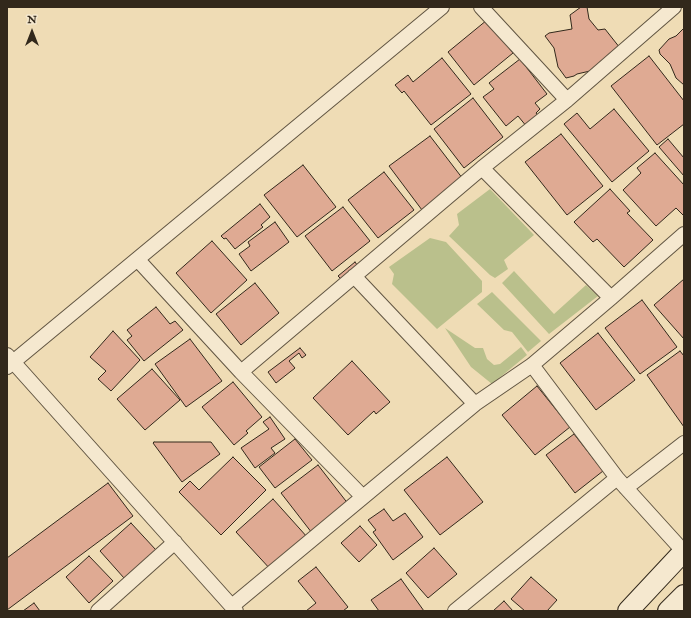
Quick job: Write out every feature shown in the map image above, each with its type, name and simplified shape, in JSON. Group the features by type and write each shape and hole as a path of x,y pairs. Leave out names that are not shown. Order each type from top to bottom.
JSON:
{"main road":[{"path":"628,611 684,552"},
{"path":"668,611 684,595"}],"street":[{"path":"442,7 138,260 9,361 175,542 234,609 363,497 475,404 532,365 684,234"},
{"path":"481,7 567,100"},
{"path":"242,372 482,168 567,100 674,7"},
{"path":"482,168 611,298"},
{"path":"138,260 242,372 363,497"},
{"path":"354,276 475,404"},
{"path":"532,365 622,483 684,552"},
{"path":"455,611 622,483 684,443"},
{"path":"98,611 175,542"}],"green space":[{"path":"490,189 534,235 504,260 508,269 495,278 449,236 459,225 457,214"},
{"path":"430,238 446,242 482,281 482,292 437,329 392,284 394,274 389,267"},
{"path":"514,271 554,314 586,285 598,296 549,334 502,283"},
{"path":"492,292 541,341 528,352 512,332 504,330 477,304"},
{"path":"445,328 475,348 483,348 487,359 494,365 500,364 521,347 527,355 492,384 471,367"}],"building":[{"path":"581,7 587,7 589,19 598,30 605,29 620,48 590,71 566,78 558,67 554,48 545,36 549,33 572,29 570,15"},
{"path":"487,20 513,53 474,85 448,52"},
{"path":"684,28 684,85 676,78 670,64 660,54 659,50 669,39 676,36"},
{"path":"649,56 684,101 684,124 657,145 611,86"},
{"path":"442,58 471,94 431,125 404,91 402,93 395,85 408,75 413,82"},
{"path":"520,59 547,94 535,103 540,109 536,113 539,117 527,127 518,116 506,126 483,97 494,89 489,83"},
{"path":"473,98 503,137 464,168 434,129"},
{"path":"614,109 649,151 612,182 564,124 577,113 590,129"},
{"path":"561,134 603,186 567,215 525,162"},
{"path":"430,136 463,179 422,210 389,166"},
{"path":"668,139 684,158 684,176 659,147"},
{"path":"655,153 684,185 684,216 676,208 656,226 623,190 641,173 637,168"},
{"path":"303,165 336,207 297,237 264,195"},
{"path":"384,172 414,210 378,238 348,200"},
{"path":"610,189 630,211 627,213 653,240 624,267 597,239 593,242 574,222"},
{"path":"260,204 270,217 261,225 263,227 235,249 226,238 224,239 221,236"},
{"path":"343,207 370,241 332,271 305,236"},
{"path":"275,222 289,242 251,271 239,254 250,246 248,242"},
{"path":"212,241 247,280 211,313 176,273"},
{"path":"355,262 360,269 344,282 338,276"},
{"path":"684,279 684,339 654,305"},
{"path":"255,283 279,313 241,345 216,314"},
{"path":"642,300 677,347 640,374 605,328"},
{"path":"156,307 170,324 175,321 183,330 144,361 127,340 132,336 127,330"},
{"path":"113,331 140,360 111,391 98,379 106,371 90,357"},
{"path":"598,333 635,380 596,410 560,363"},
{"path":"190,339 222,381 186,407 155,364"},
{"path":"300,348 306,355 302,358 299,353 289,361 295,368 276,383 268,372"},
{"path":"680,351 684,356 684,427 647,375"},
{"path":"352,361 390,402 376,414 374,411 348,435 313,398"},
{"path":"152,369 180,400 145,430 117,399"},
{"path":"233,382 262,417 246,431 248,433 234,445 202,407"},
{"path":"537,386 570,427 535,455 502,415"},
{"path":"270,417 285,439 271,448 275,453 255,468 241,448 269,429 263,422"},
{"path":"574,434 603,471 575,493 546,455"},
{"path":"295,439 312,460 275,488 259,467"},
{"path":"211,442 220,454 182,482 153,443"},
{"path":"233,457 266,490 221,535 179,492 190,481 199,490"},
{"path":"447,457 483,502 440,535 404,490"},
{"path":"318,465 349,505 312,533 281,493"},
{"path":"108,483 133,516 7,610 7,558"},
{"path":"273,499 308,538 272,571 236,532"},
{"path":"384,509 393,521 405,513 423,537 393,560 373,532 376,530 368,520"},
{"path":"131,523 156,550 124,578 100,551"},
{"path":"360,526 377,545 359,562 341,543"},
{"path":"434,548 457,574 428,598 406,573"},
{"path":"89,556 113,581 89,603 66,577"},
{"path":"316,567 348,607 343,611 306,611 316,603 298,581"},
{"path":"531,577 557,600 547,611 525,611 511,599"},
{"path":"401,579 424,611 379,611 371,600"},
{"path":"504,601 513,611 493,611"},
{"path":"34,603 40,611 23,611"}]}
